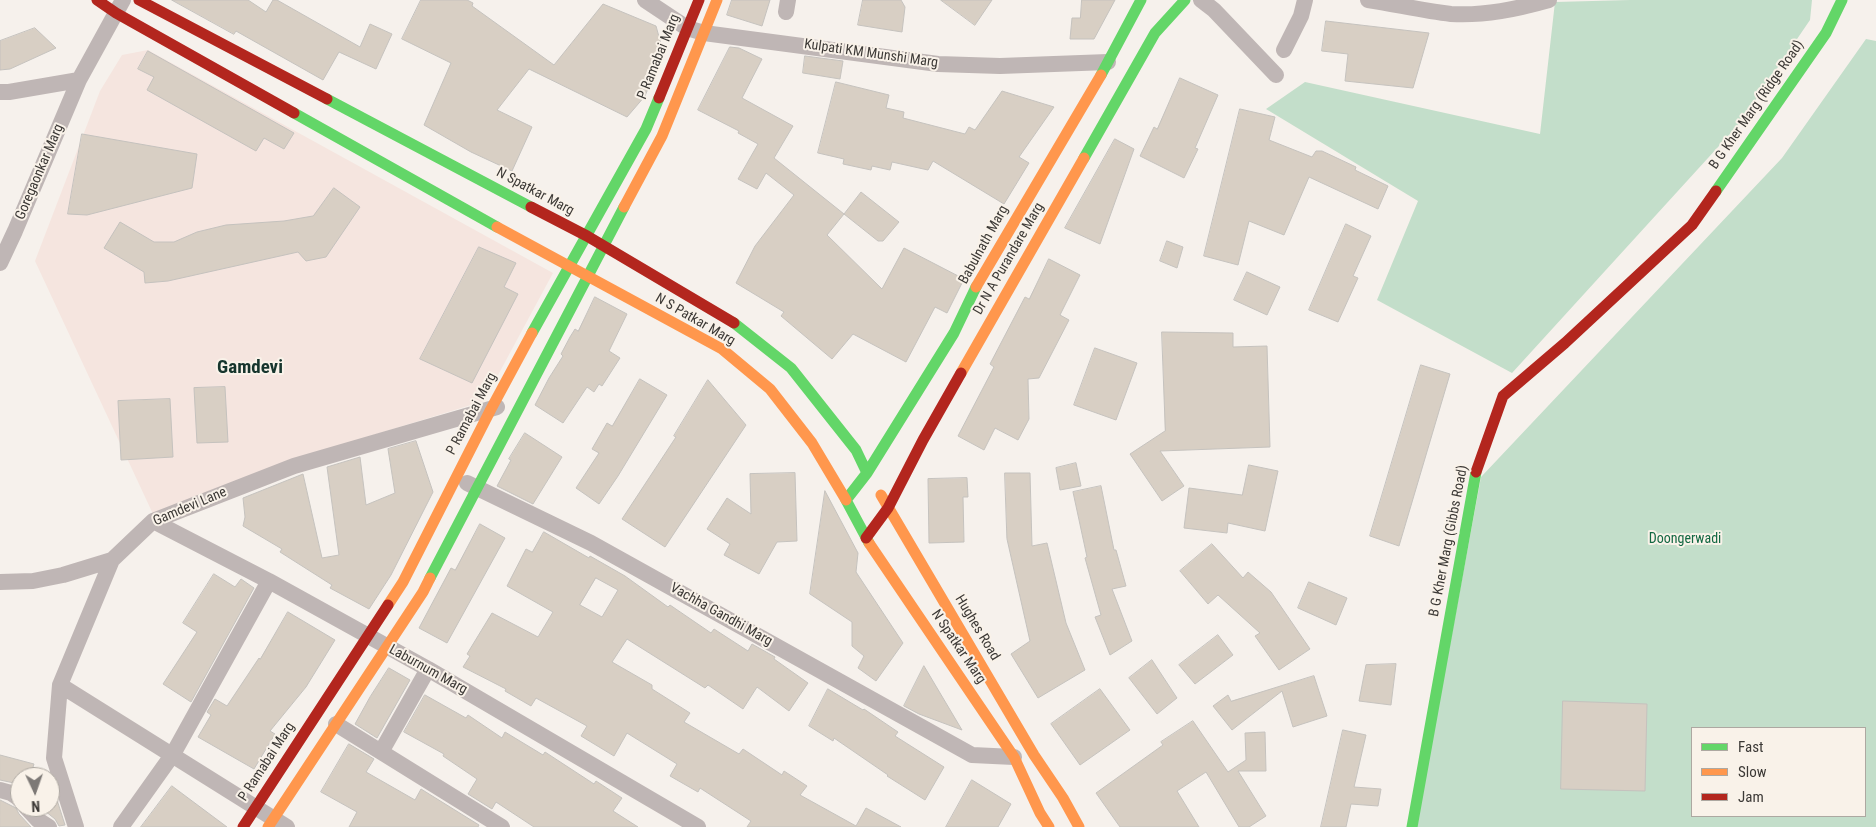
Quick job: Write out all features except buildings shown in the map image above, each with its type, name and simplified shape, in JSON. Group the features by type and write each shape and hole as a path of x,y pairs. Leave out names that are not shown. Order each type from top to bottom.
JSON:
{"main road":[{"path":"97,0 120,6 587,277"},
{"name":"N Spatkar Marg","path":"139,0 586,236 603,247 645,281 737,325 792,368 856,450 867,473"},
{"name":"P Ramabai Marg","path":"243,827 403,582 491,409 568,266 646,129 699,0"},
{"path":"276,824 336,724 423,592 521,400 662,136 717,0"},
{"name":"Babulnath Marg","path":"846,500 867,473 954,333 984,274 1108,62 1141,0"},
{"name":"Dr N A Purandare Marg","path":"866,538 888,508 923,440 1155,33 1185,0"},
{"name":"B G Kher Marg (Ridge Road)","path":"1692,225 1826,33 1842,0"},
{"path":"646,129 662,136"},
{"name":"B G Kher Marg (Gibbs Road)","path":"1412,827 1476,473 1503,396 1565,343 1692,225"},
{"name":"N S Patkar Marg","path":"587,277 722,349 770,388 812,443 846,500"},
{"path":"635,302 645,281"},
{"name":"Hughes Road","path":"867,473 1029,746 1052,806"},
{"name":"N Spatkar Marg","path":"846,500 866,538 1014,757 1052,806"},
{"path":"441,506 463,516"},
{"path":"403,582 423,592"},
{"path":"1050,827 1052,806"},
{"path":"1052,806 1079,827"}],"street":[{"name":"Kulpati KM Munshi Marg","path":"645,0 687,28 704,34 938,64 988,66 1108,62"},
{"path":"1201,0 1214,10 1276,75"},
{"path":"1284,50 1301,16 1305,0"},
{"path":"1368,0 1453,7 1481,14 1517,9 1549,0"},
{"name":"Goregaonkar Marg","path":"0,263 79,80 120,6"},
{"path":"0,92 79,80"},
{"name":"Gamdevi Lane","path":"76,827 54,758 60,684 112,560 153,520 294,466 521,400"},
{"name":"Vachha Gandhi Marg","path":"456,478 591,543 972,755 1014,757"},
{"name":"Laburnum Marg","path":"153,520 269,581 428,669 698,827"},
{"path":"0,582 33,580 63,575 112,560"},
{"path":"121,827 173,754 269,581"},
{"path":"385,745 428,669"},
{"path":"60,684 256,806 276,824"},
{"path":"336,724 502,827"},
{"path":"1029,827 1052,806"},
{"path":"35,817 49,827"}],"shaded area":[{"path":"148,50 553,273 484,401 328,449 153,514 35,261 100,91 122,55"}],"green space":[{"path":"1812,0 1810,20 1739,124 1512,373 1377,300 1418,201 1266,109 1305,82 1540,134 1555,2"},
{"name":"Doongerwadi","path":"1866,39 1876,41 1876,827 1416,827 1481,477 1782,158"}],"traffic: fast":[{"path":"1101,75 1141,0"},
{"path":"1084,158 1155,33 1185,0"},
{"path":"1716,191 1826,33 1842,0"},
{"path":"532,333 646,129 659,98"},
{"path":"327,99 531,207"},
{"path":"294,113 497,227"},
{"path":"430,578 624,207"},
{"path":"869,543 846,500 867,473 954,333 976,287"},
{"path":"734,323 791,368 856,450 867,473"},
{"path":"1412,827 1476,472"}],"traffic: slow":[{"path":"624,207 662,136 717,0"},
{"path":"976,287 1101,75"},
{"path":"961,373 1084,158"},
{"path":"497,227 722,349 770,389 812,443 846,500"},
{"path":"388,605 403,582 532,333"},
{"path":"881,495 1034,755 1063,798 1079,827"},
{"path":"869,543 1014,757 1040,813 1049,827"},
{"path":"268,827 423,592 430,578"}],"traffic: jam":[{"path":"97,0 116,13 294,113"},
{"path":"139,0 327,99"},
{"path":"659,98 699,0"},
{"path":"1476,472 1503,396 1565,343 1692,225 1716,191"},
{"path":"531,207 587,236 734,323"},
{"path":"866,538 888,508 923,440 961,373"},
{"path":"243,827 388,605"}],"district":[{"name":"Gamdevi","path":"250,368"}]}
